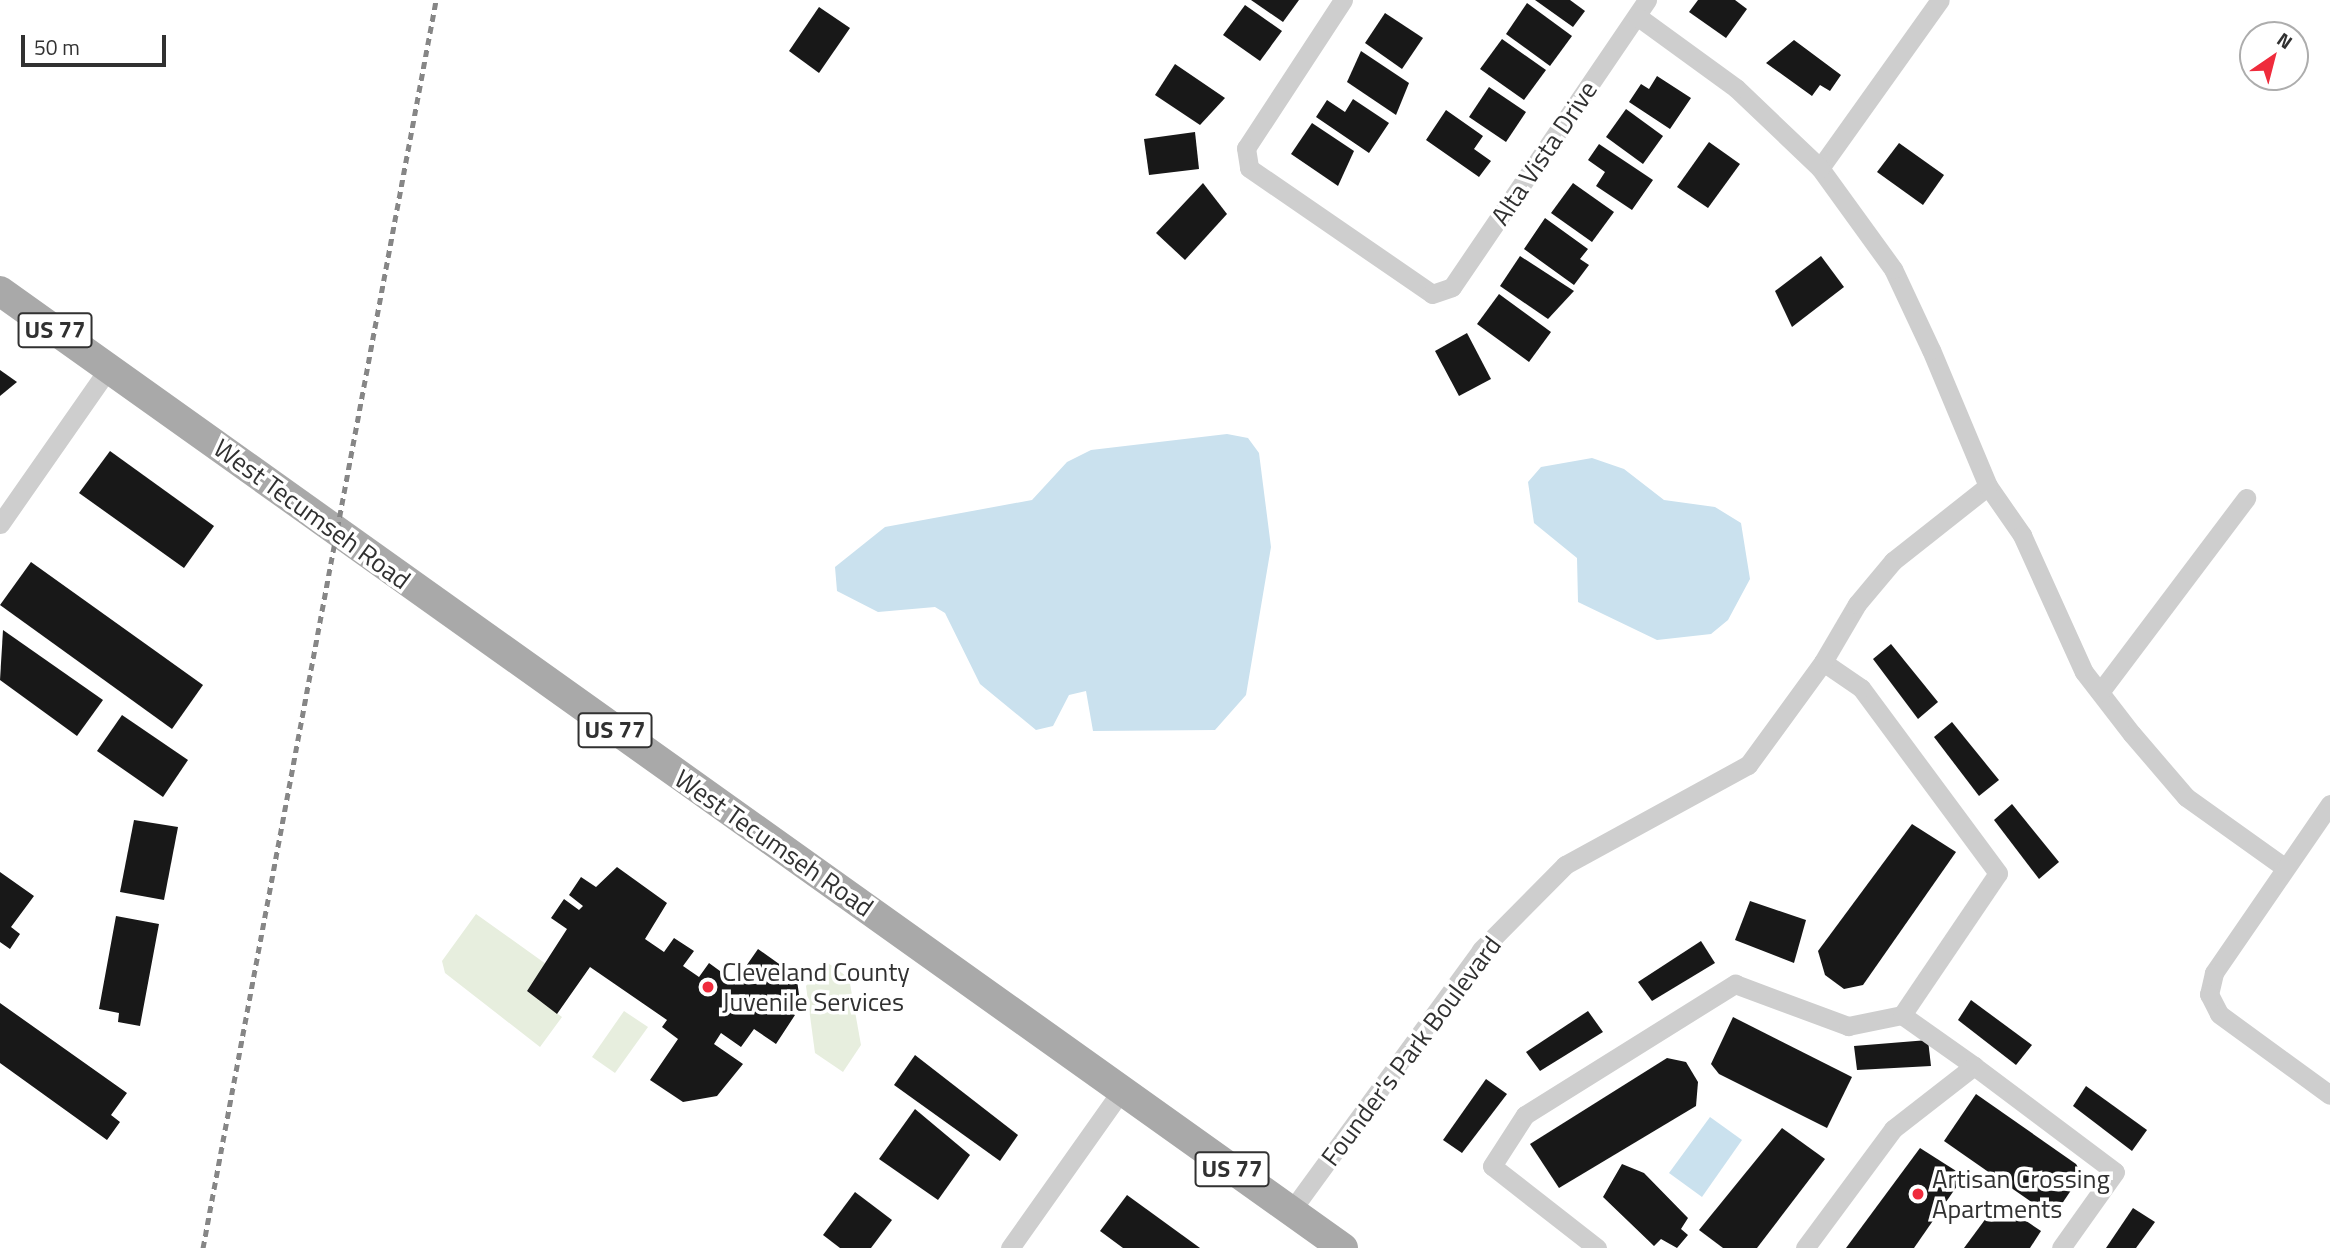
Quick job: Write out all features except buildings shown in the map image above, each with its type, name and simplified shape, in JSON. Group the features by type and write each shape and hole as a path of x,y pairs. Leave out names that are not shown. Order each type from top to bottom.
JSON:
{"main road":[{"name":"West Tecumseh Road","path":"0,291 1343,1248"}],"street":[{"name":"Alta Vista Drive","path":"1343,0 1246,148 1249,168 1432,295 1452,287 1642,8"},
{"path":"1819,168 1940,0"},
{"path":"1642,8 1736,88 1819,168 1893,269 1987,486 2022,535 2100,692 2186,797 2284,867"},
{"path":"0,524 109,369"},
{"name":"Founder's Park Boulevard","path":"1291,1211 1481,950 1565,865 1748,765 1823,662 1857,604 1893,561 1987,486"},
{"path":"2100,692 2246,498"},
{"path":"1597,1248 1492,1166 1525,1115 1735,984 1848,1026 1902,1015 1998,873 1861,688 1823,662"},
{"path":"2330,804 2284,867 2214,973 2209,994 2219,1014 2330,1095"},
{"path":"1902,1015 2115,1172 2061,1248"},
{"path":"1805,1248 1893,1129 1974,1066"},
{"path":"1010,1248 1121,1091"}],"green space":[{"path":"476,914 546,964 527,991 562,1017 540,1047 445,973 442,961"},
{"path":"825,961 849,978 861,1045 843,1072 815,1053 806,986"},
{"path":"624,1011 648,1027 615,1073 592,1057"}],"water":[{"path":"1227,434 1248,438 1259,453 1271,547 1246,695 1215,730 1093,731 1086,691 1069,695 1053,726 1036,730 980,684 945,613 935,607 878,612 837,591 835,567 885,527 1032,500 1067,462 1091,450"},
{"path":"1592,458 1624,469 1664,500 1715,507 1741,523 1750,579 1728,620 1711,634 1657,640 1578,602 1577,558 1534,523 1528,482 1541,467"},
{"path":"1710,1117 1742,1140 1702,1197 1669,1173"}],"railway":[{"path":"203,1248 436,0"}],"place":[{"name":"Cleveland County Juvenile Services","path":"708,987"},
{"name":"Artisan Crossing Apartments","path":"1918,1194"}]}
